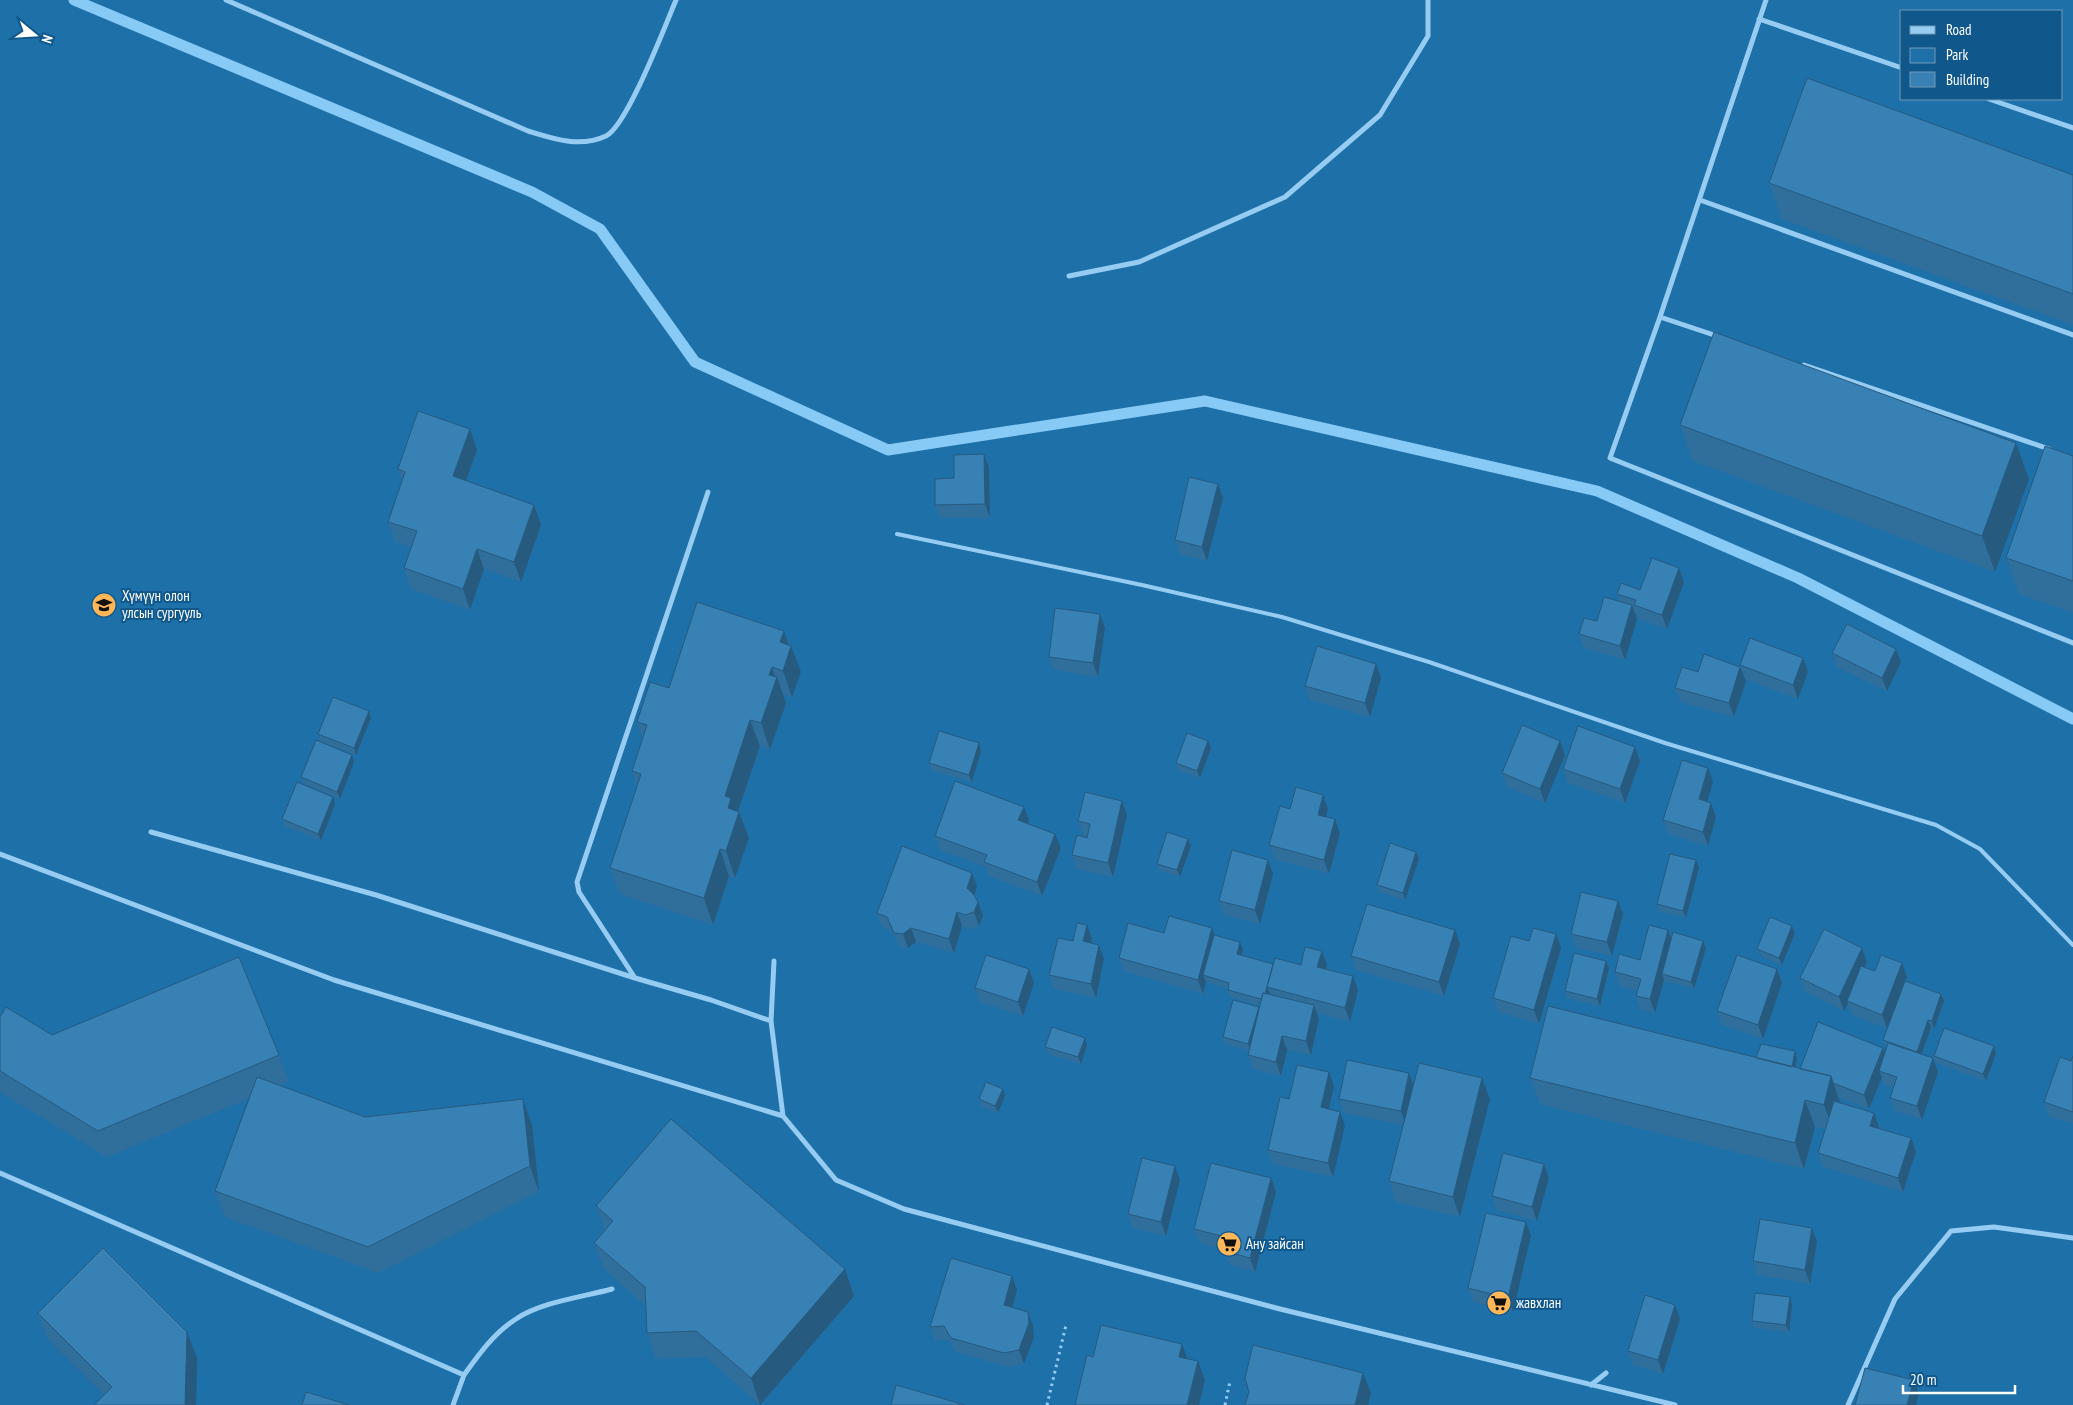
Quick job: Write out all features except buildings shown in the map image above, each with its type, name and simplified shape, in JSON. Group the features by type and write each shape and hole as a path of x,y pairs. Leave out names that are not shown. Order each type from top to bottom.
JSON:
{"street":[{"path":"226,0 528,131 558,141 583,142 608,135 625,115 676,0"},
{"path":"1069,276 1139,262 1285,197 1380,116 1428,36 1428,0"},
{"path":"1766,0 1700,200 1610,458 2073,643"},
{"path":"1759,19 1900,67"},
{"path":"1992,100 2073,128"},
{"path":"1700,200 2073,335"},
{"path":"1660,317 1726,339"},
{"path":"1801,364 2054,450"},
{"path":"635,978 579,892 577,882 708,492"},
{"path":"151,832 376,895 635,978 711,1000 771,1021"},
{"path":"0,854 334,980 783,1116"},
{"path":"774,961 771,1021 783,1116 836,1180 904,1209 1280,1309 1675,1405"},
{"path":"0,1173 464,1375"},
{"path":"1848,1405 1895,1299 1951,1231 1994,1227 2073,1238"},
{"path":"453,1405 464,1375 479,1353 497,1334 517,1318 537,1308 612,1289"},
{"path":"1592,1384 1606,1373"}],"lane":[{"path":"897,534 1142,585 1282,617 1429,662 1665,743 1936,825 1980,849 2073,945"}],"path":[{"path":"1047,1405 1066,1325"},
{"path":"1225,1405 1230,1381"}],"green space":[{"path":"0,0 2073,0 2073,1405 0,1405"}],"waterway":[{"path":"74,0 532,192 600,229 695,362 888,450 1205,401 1597,491 1798,578 2073,719"}],"place":[{"name":"Хүмүүн олон улсын сургууль","path":"104,605"},
{"name":"Ану зайсан","path":"1229,1244"},
{"name":"жавхлан","path":"1499,1303"}]}
